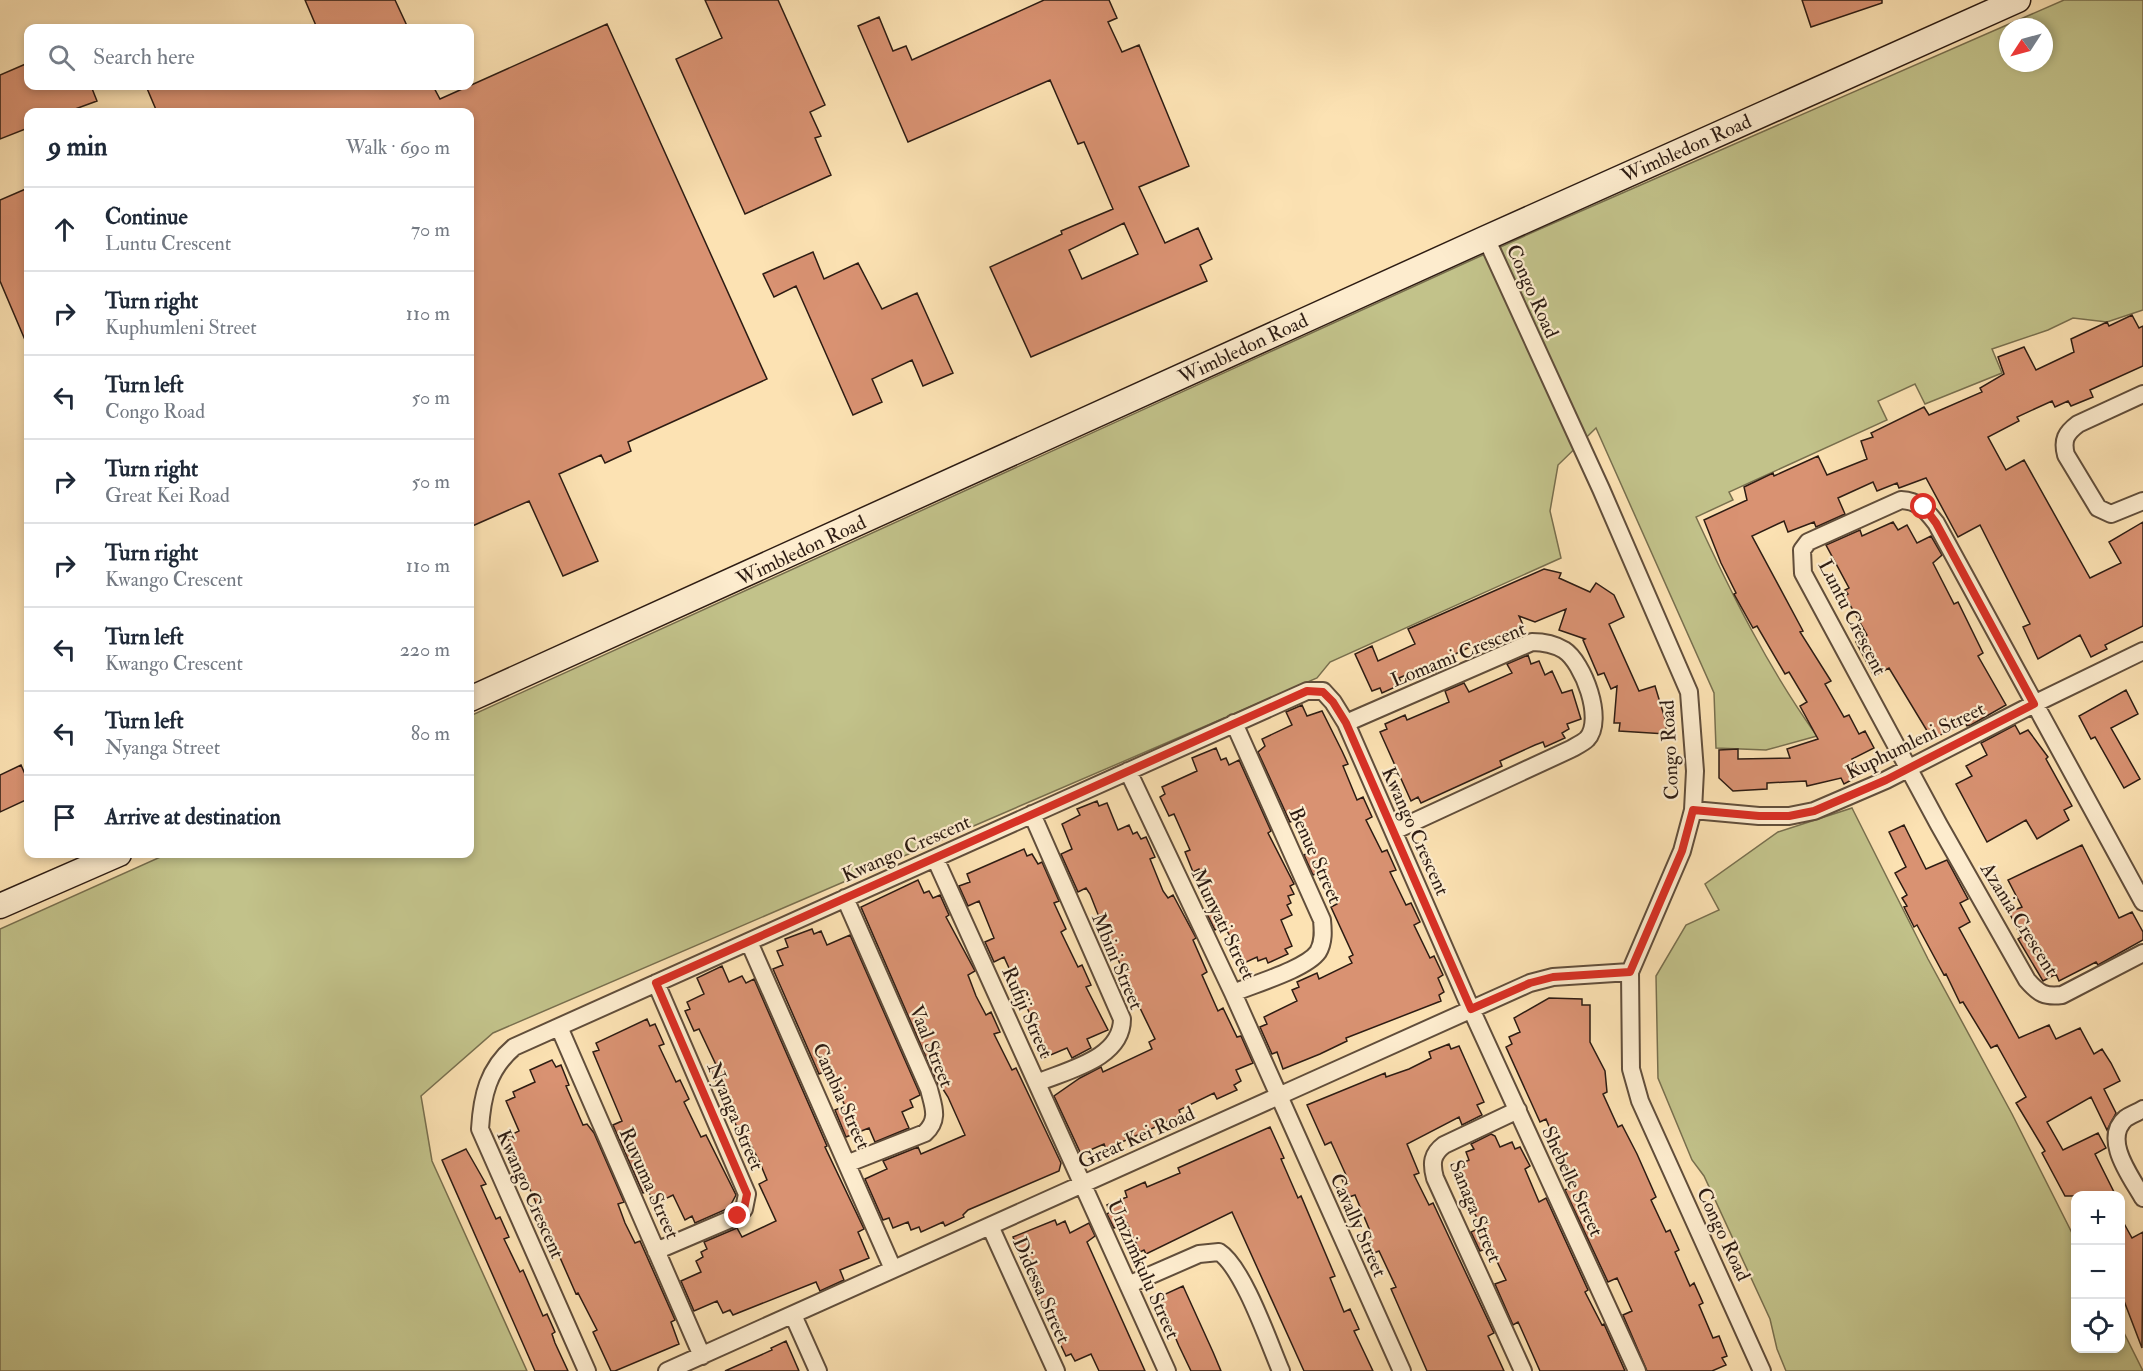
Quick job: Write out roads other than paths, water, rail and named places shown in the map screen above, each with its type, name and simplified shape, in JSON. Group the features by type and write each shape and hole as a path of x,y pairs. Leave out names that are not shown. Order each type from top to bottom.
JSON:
{"main road":[{"name":"Wimbledon Road","path":"474,697 1486,238 2018,0"},
{"path":"0,906 110,858"}],"street":[{"name":"Congo Road","path":"1486,238 1601,489 1689,692 1695,771 1693,810 1682,851 1630,972 1631,1069 1640,1101 1762,1371"},
{"path":"2143,394 2078,424 2069,431 2064,447 2066,455 2098,508 2111,514 2143,501"},
{"name":"Luntu Crescent","path":"1908,769 1803,573 1802,550 1808,542 1822,534 1901,500 1915,501 1924,507 1936,523 2034,704"},
{"name":"Lomami Crescent","path":"1346,723 1532,642 1544,642 1565,650 1573,659 1594,703 1594,722 1588,738 1571,749 1394,831"},
{"name":"Kuphumleni Street","path":"1693,810 1759,816 1789,816 1814,811 1908,769 2143,651"},
{"name":"Kwango Crescent","path":"587,1371 480,1129 484,1094 492,1071 501,1058 514,1047 1307,691 1323,692 1333,702 1346,723 1471,1009"},
{"path":"2034,704 2143,902"},
{"name":"Benue Street","path":"1233,993 1308,962 1320,950 1323,932 1322,920 1234,723"},
{"name":"Azania Crescent","path":"1908,769 2027,980 2037,992 2047,997 2062,995 2143,953"},
{"name":"Munyati Street","path":"1128,771 1279,1095"},
{"name":"Mbini Street","path":"1032,814 1122,1019 1121,1033 1111,1048 1037,1083"},
{"name":"Rufiji Street","path":"936,858 1082,1184"},
{"name":"Vaal Street","path":"845,898 929,1089 936,1116 932,1126 925,1133 849,1163"},
{"name":"Cambia Street","path":"749,942 849,1163 893,1269"},
{"name":"Great Kei Road","path":"668,1371 1530,983 1553,977 1630,972"},
{"name":"Nyanga Street","path":"656,983 747,1194 744,1209 738,1216 656,1251"},
{"name":"Shebelle Street","path":"1471,1009 1637,1371"},
{"name":"Ruvuma Street","path":"559,1027 702,1356"},
{"name":"Cavally Street","path":"1279,1095 1402,1371"},
{"path":"2143,1109 2125,1119 2119,1128 2117,1141 2119,1155 2143,1197"},
{"name":"Sanaga Street","path":"1518,1110 1444,1145 1436,1152 1432,1162 1435,1178 1523,1371"},
{"name":"Umzimkulu Street","path":"1082,1184 1167,1371"},
{"name":"Didessa Street","path":"990,1226 1056,1371"},
{"path":"1128,1285 1199,1254 1219,1252 1231,1262 1240,1278 1281,1371"},
{"path":"793,1315 818,1371"}]}
